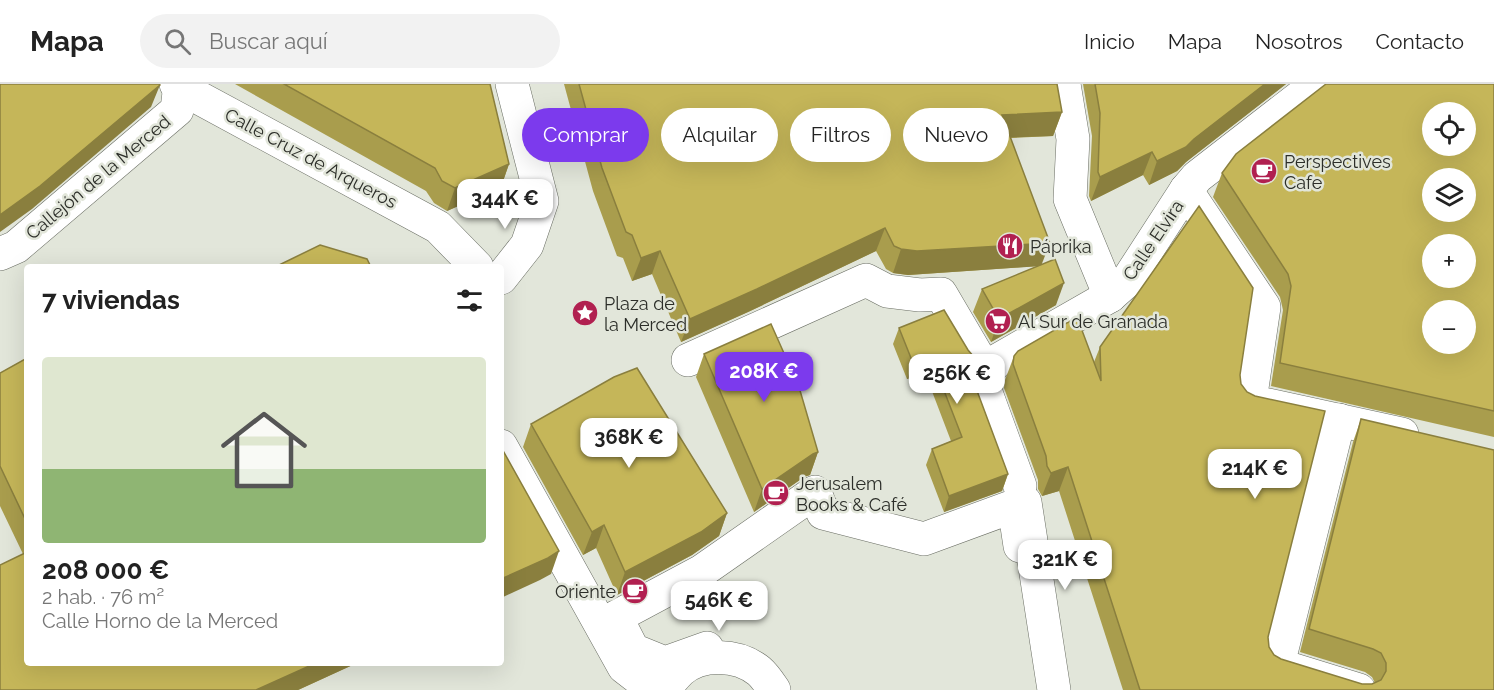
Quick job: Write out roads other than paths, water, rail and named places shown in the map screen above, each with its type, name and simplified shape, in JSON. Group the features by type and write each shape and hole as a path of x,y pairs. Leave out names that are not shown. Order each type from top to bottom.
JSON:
{"street":[{"path":"504,274 526,245 543,201 512,84"},
{"path":"1064,84 1073,139 1070,199 1110,296"},
{"name":"Calle Elvira","path":"1054,690 1023,494 985,390 987,371 998,360 1110,296 1127,281 1186,190 1197,177 1317,84"},
{"name":"Calle Cruz de Arqueros","path":"179,85 428,221 442,230 474,264"},
{"name":"Callejón de la Merced","path":"0,254 16,247 177,110 179,85"},
{"path":"1186,190 1264,307 1250,401 1428,441"},
{"path":"688,360 866,280 887,291 920,295 941,294 978,357"},
{"path":"1339,420 1278,665 1359,690"},
{"path":"504,452 624,667 654,690"},
{"path":"789,690 779,671 765,658 749,650 720,644 665,663 646,656 633,650 616,617 702,571 815,492 823,513 924,539 1014,506 1044,690"},
{"path":"665,690 681,670 693,663 721,657 748,664 760,672 774,690"}],"place":[{"name":"Perspectives Cafe","path":"1264,171"},
{"name":"Páprika","path":"1010,246"},
{"name":"Plaza de la Merced","path":"585,313"},
{"name":"Al Sur de Granada","path":"998,321"},
{"name":"Jerusalem Books & Café","path":"776,493"},
{"name":"Oriente","path":"635,591"}]}
